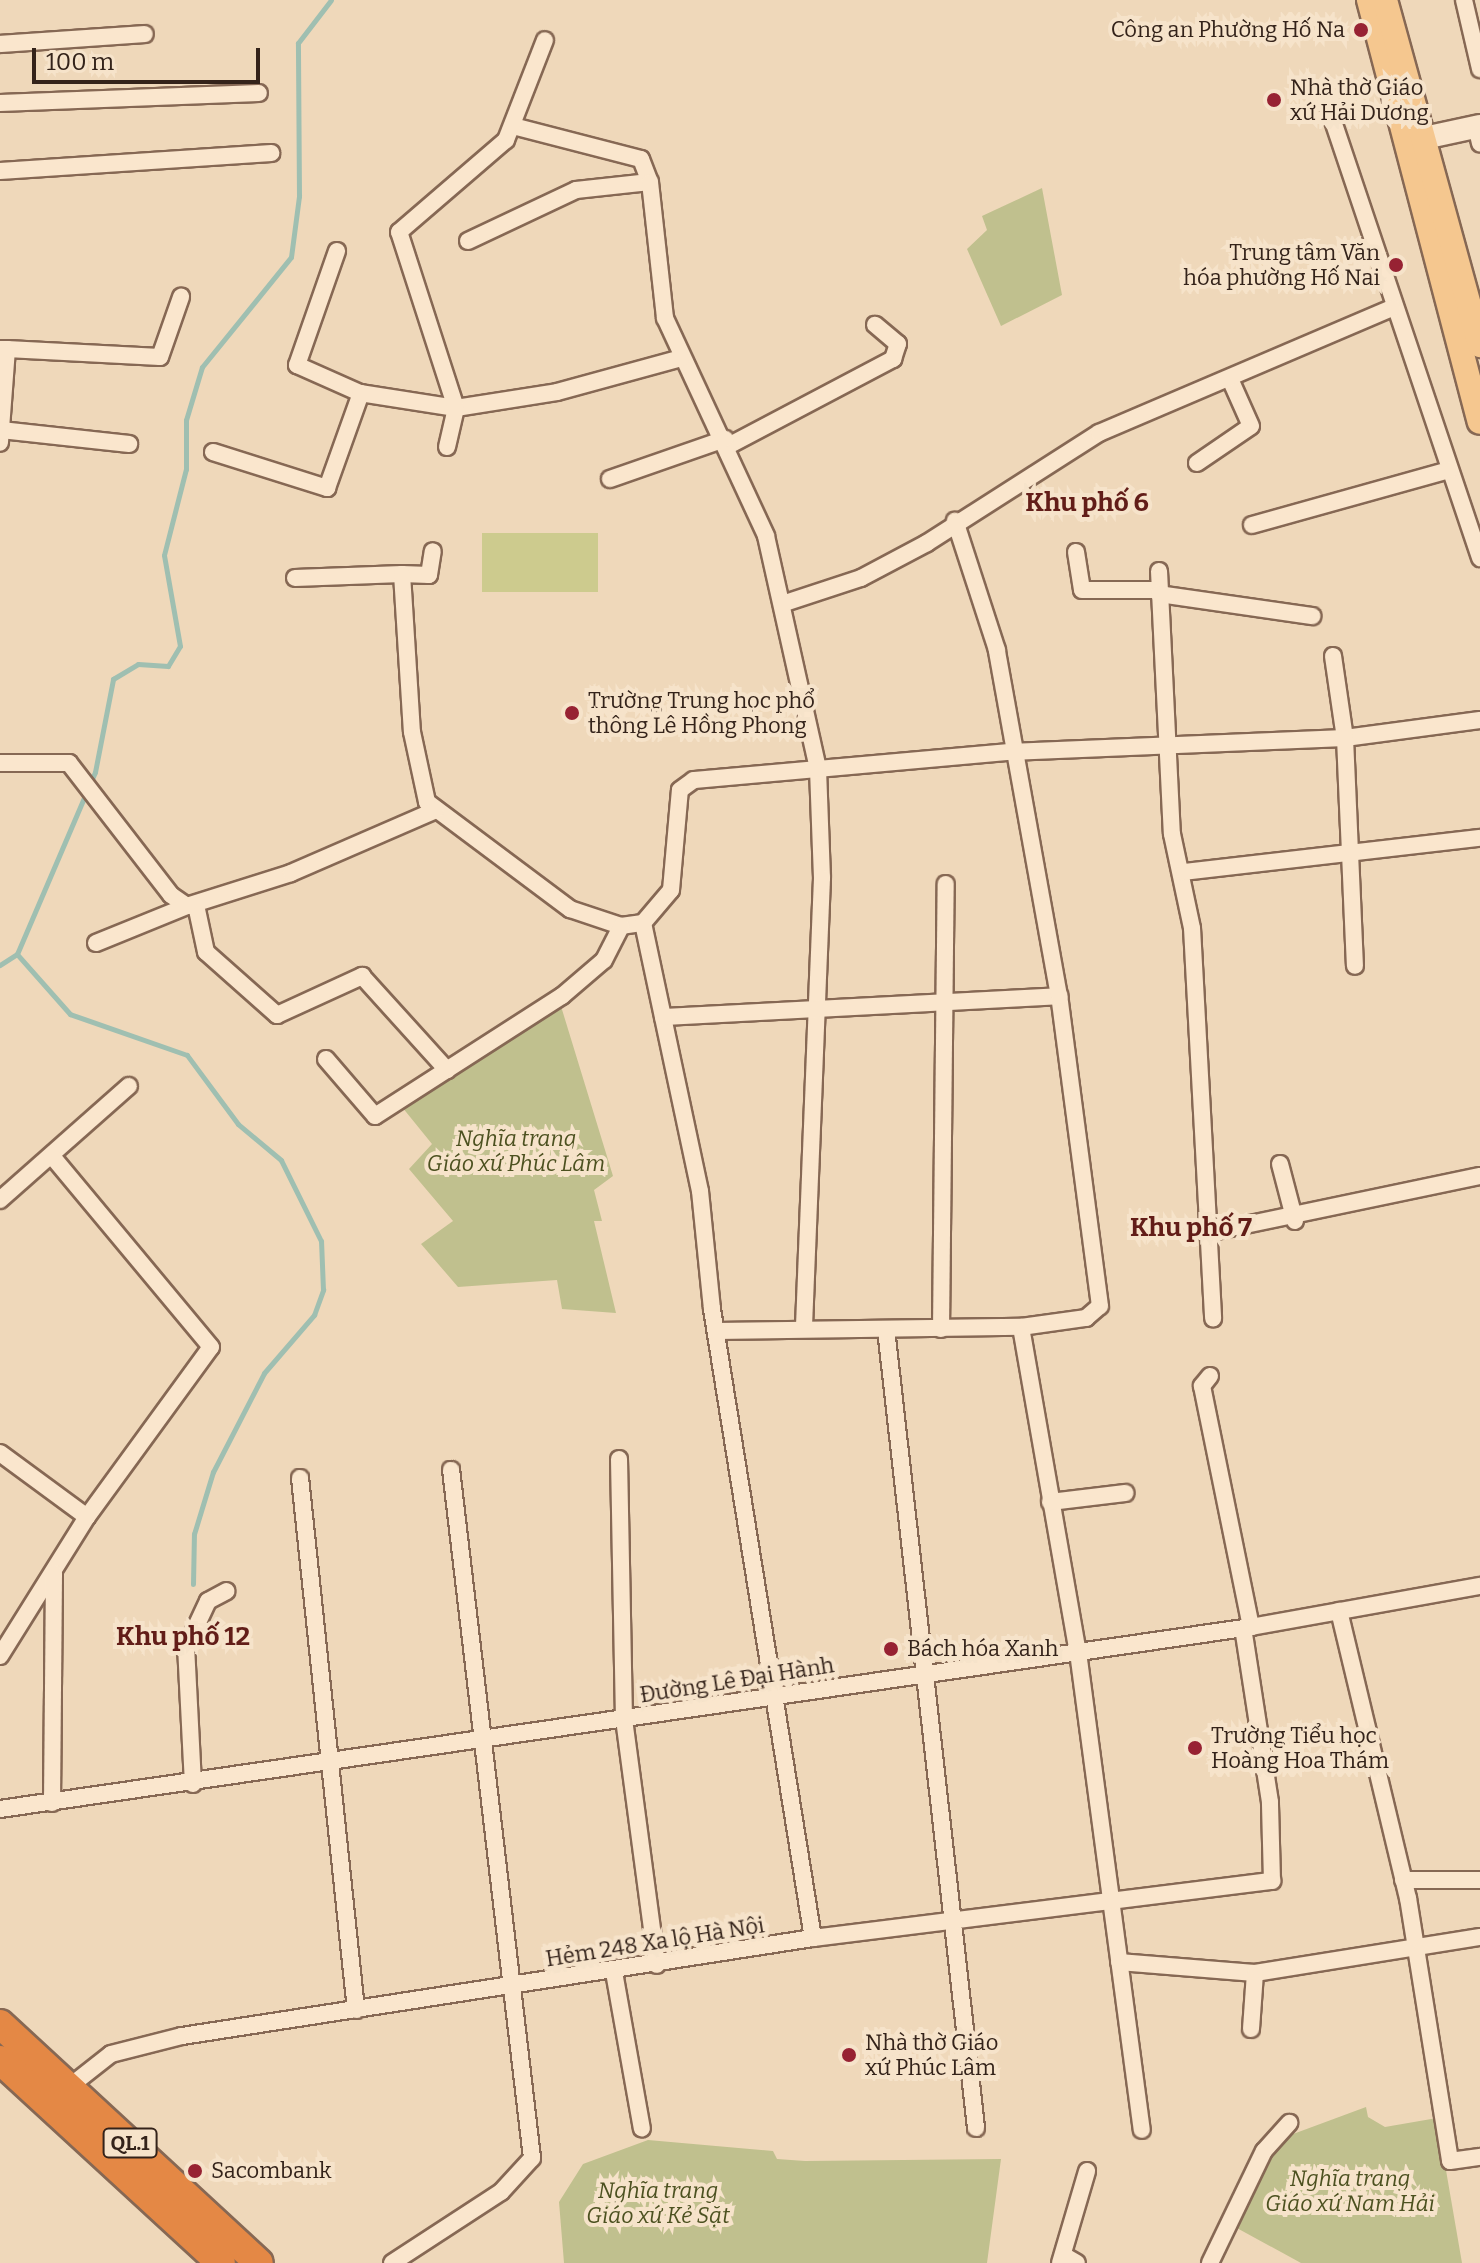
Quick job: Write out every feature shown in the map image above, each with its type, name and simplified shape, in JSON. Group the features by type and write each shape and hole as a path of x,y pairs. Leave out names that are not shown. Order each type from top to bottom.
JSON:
{"highway":[{"name":"QL.1","path":"0,2024 259,2263"},
{"name":"QL.1","path":"0,2060 221,2263"}],"main road":[{"path":"1369,0 1436,234 1480,422"},
{"path":"1385,0 1424,138 1436,234 1472,285 1480,345"}],"street":[{"path":"1464,0 1480,69"},
{"path":"0,44 145,34"},
{"path":"447,447 456,408 399,232 501,147 513,126 545,40"},
{"path":"0,103 186,90 259,93"},
{"path":"1329,109 1392,308 1480,558"},
{"path":"513,126 641,159 650,182 665,318 681,358 727,442 785,603 818,769 817,1006 804,1329"},
{"path":"1424,138 1479,132"},
{"path":"0,171 271,153"},
{"path":"468,241 576,190 650,182"},
{"path":"337,251 297,365 361,393 456,408 681,358"},
{"path":"0,443 3,349 160,357 181,297"},
{"path":"785,603 861,578 1099,433 1231,381 1392,308"},
{"path":"610,479 727,442 893,359 898,344 875,325"},
{"path":"1197,463 1251,426 1231,381"},
{"path":"213,452 327,488 361,393"},
{"path":"1,430 129,444"},
{"path":"1252,525 1449,470"},
{"path":"716,1331 1021,1327 1086,1318 1100,1306 1059,996 1010,752 997,650 955,521"},
{"path":"295,578 429,575 433,551"},
{"path":"1076,552 1082,590 1159,592 1312,616"},
{"path":"1159,571 1165,747 1172,834 1184,872 1213,1318"},
{"path":"402,574 412,732 422,790 436,810 570,909 621,926 643,923 671,890 678,870 684,785 818,769 1010,752 1345,738 1480,720"},
{"path":"1333,656 1345,738 1353,852 1347,899 1355,966"},
{"path":"0,763 63,760 75,768 171,895 192,905 206,952 277,1015 362,976 447,1070"},
{"path":"96,943 389,834 436,810"},
{"path":"1184,872 1480,838"},
{"path":"941,1329 946,884"},
{"path":"643,923 700,1191 716,1331 813,1938"},
{"path":"326,1059 375,1116 583,978 613,949 621,926"},
{"path":"663,1017 817,1006 945,1004 1059,996"},
{"path":"0,1200 129,1086"},
{"path":"0,1656 87,1517 211,1347 52,1156"},
{"path":"1280,1164 1295,1221"},
{"path":"1207,1233 1295,1221 1480,1176"},
{"path":"1021,1327 1078,1652 1142,2130"},
{"path":"886,1329 976,2128"},
{"path":"1210,1376 1202,1386 1247,1628"},
{"path":"0,1453 87,1517"},
{"path":"619,1459 624,1719 657,1965"},
{"path":"392,2263 501,2192 531,2162 451,1470"},
{"path":"300,1478 356,2010"},
{"path":"1050,1502 1125,1493"},
{"path":"52,1803 54,1572"},
{"name":"Đường Lê Đại Hành","path":"0,1809 329,1766 775,1696 1247,1628 1480,1586"},
{"path":"193,1784 186,1648 208,1601 227,1591"},
{"path":"1339,1611 1403,1880 1411,1950 1450,2161 1480,2157"},
{"name":"Hẻm 248 Xa lộ Hà Nội","path":"69,2087 129,2046 614,1972 813,1938 1262,1884 1275,1876 1275,1848 1247,1628"},
{"path":"1403,1880 1480,1880"},
{"path":"1119,1962 1255,1973 1480,1937"},
{"path":"614,1972 642,2129"},
{"path":"1251,2029 1255,1973"},
{"path":"1210,2263 1264,2151 1289,2123"},
{"path":"1067,2260 1087,2171"}],"shaded area":[{"path":"482,533 598,533 598,592 482,592"}],"green space":[{"path":"1042,188 1062,295 1001,326 967,249 987,230 982,216"},
{"name":"Nghĩa trang Giáo xứ Phúc Lâm","path":"560,1003 613,1176 594,1190 602,1221 594,1221 616,1313 562,1309 557,1280 458,1287 421,1244 453,1221 409,1169 432,1144 402,1107"},
{"name":"Nghĩa trang Giáo xứ Nam Hải","path":"1366,2107 1368,2117 1385,2127 1437,2118 1462,2263 1301,2263 1235,2227 1268,2154 1285,2137"},
{"name":"Nghĩa trang Giáo xứ Kẻ Sặt","path":"648,2140 773,2151 777,2159 805,2161 1001,2159 987,2263 564,2263 559,2202 583,2164"}],"waterway":[{"path":"193,1584 194,1534 213,1472 264,1373 314,1315 323,1290 321,1241 281,1160 238,1124 187,1055 70,1014 17,954 95,772 113,679 138,664 168,666 180,646 164,555 186,469 186,420 202,367 291,257 299,196 298,43 331,0"},
{"path":"0,965 17,954"}],"place":[{"name":"Công an Phường Hố Na","path":"1361,30"},
{"name":"Nhà thờ Giáo xứ Hải Dương","path":"1274,100"},
{"name":"Trung tâm Văn hóa phường Hố Nai","path":"1396,265"},
{"name":"Trường Trung học phổ thông Lê Hồng Phong","path":"572,713"},
{"name":"Bách hóa Xanh","path":"891,1649"},
{"name":"Trường Tiểu học Hoàng Hoa Thám","path":"1195,1748"},
{"name":"Nhà thờ Giáo xứ Phúc Lâm","path":"849,2055"},
{"name":"Sacombank","path":"195,2171"}],"district":[{"name":"Khu phố 6","path":"1087,503"},
{"name":"Khu phố 7","path":"1191,1228"},
{"name":"Khu phố 12","path":"183,1637"}]}
